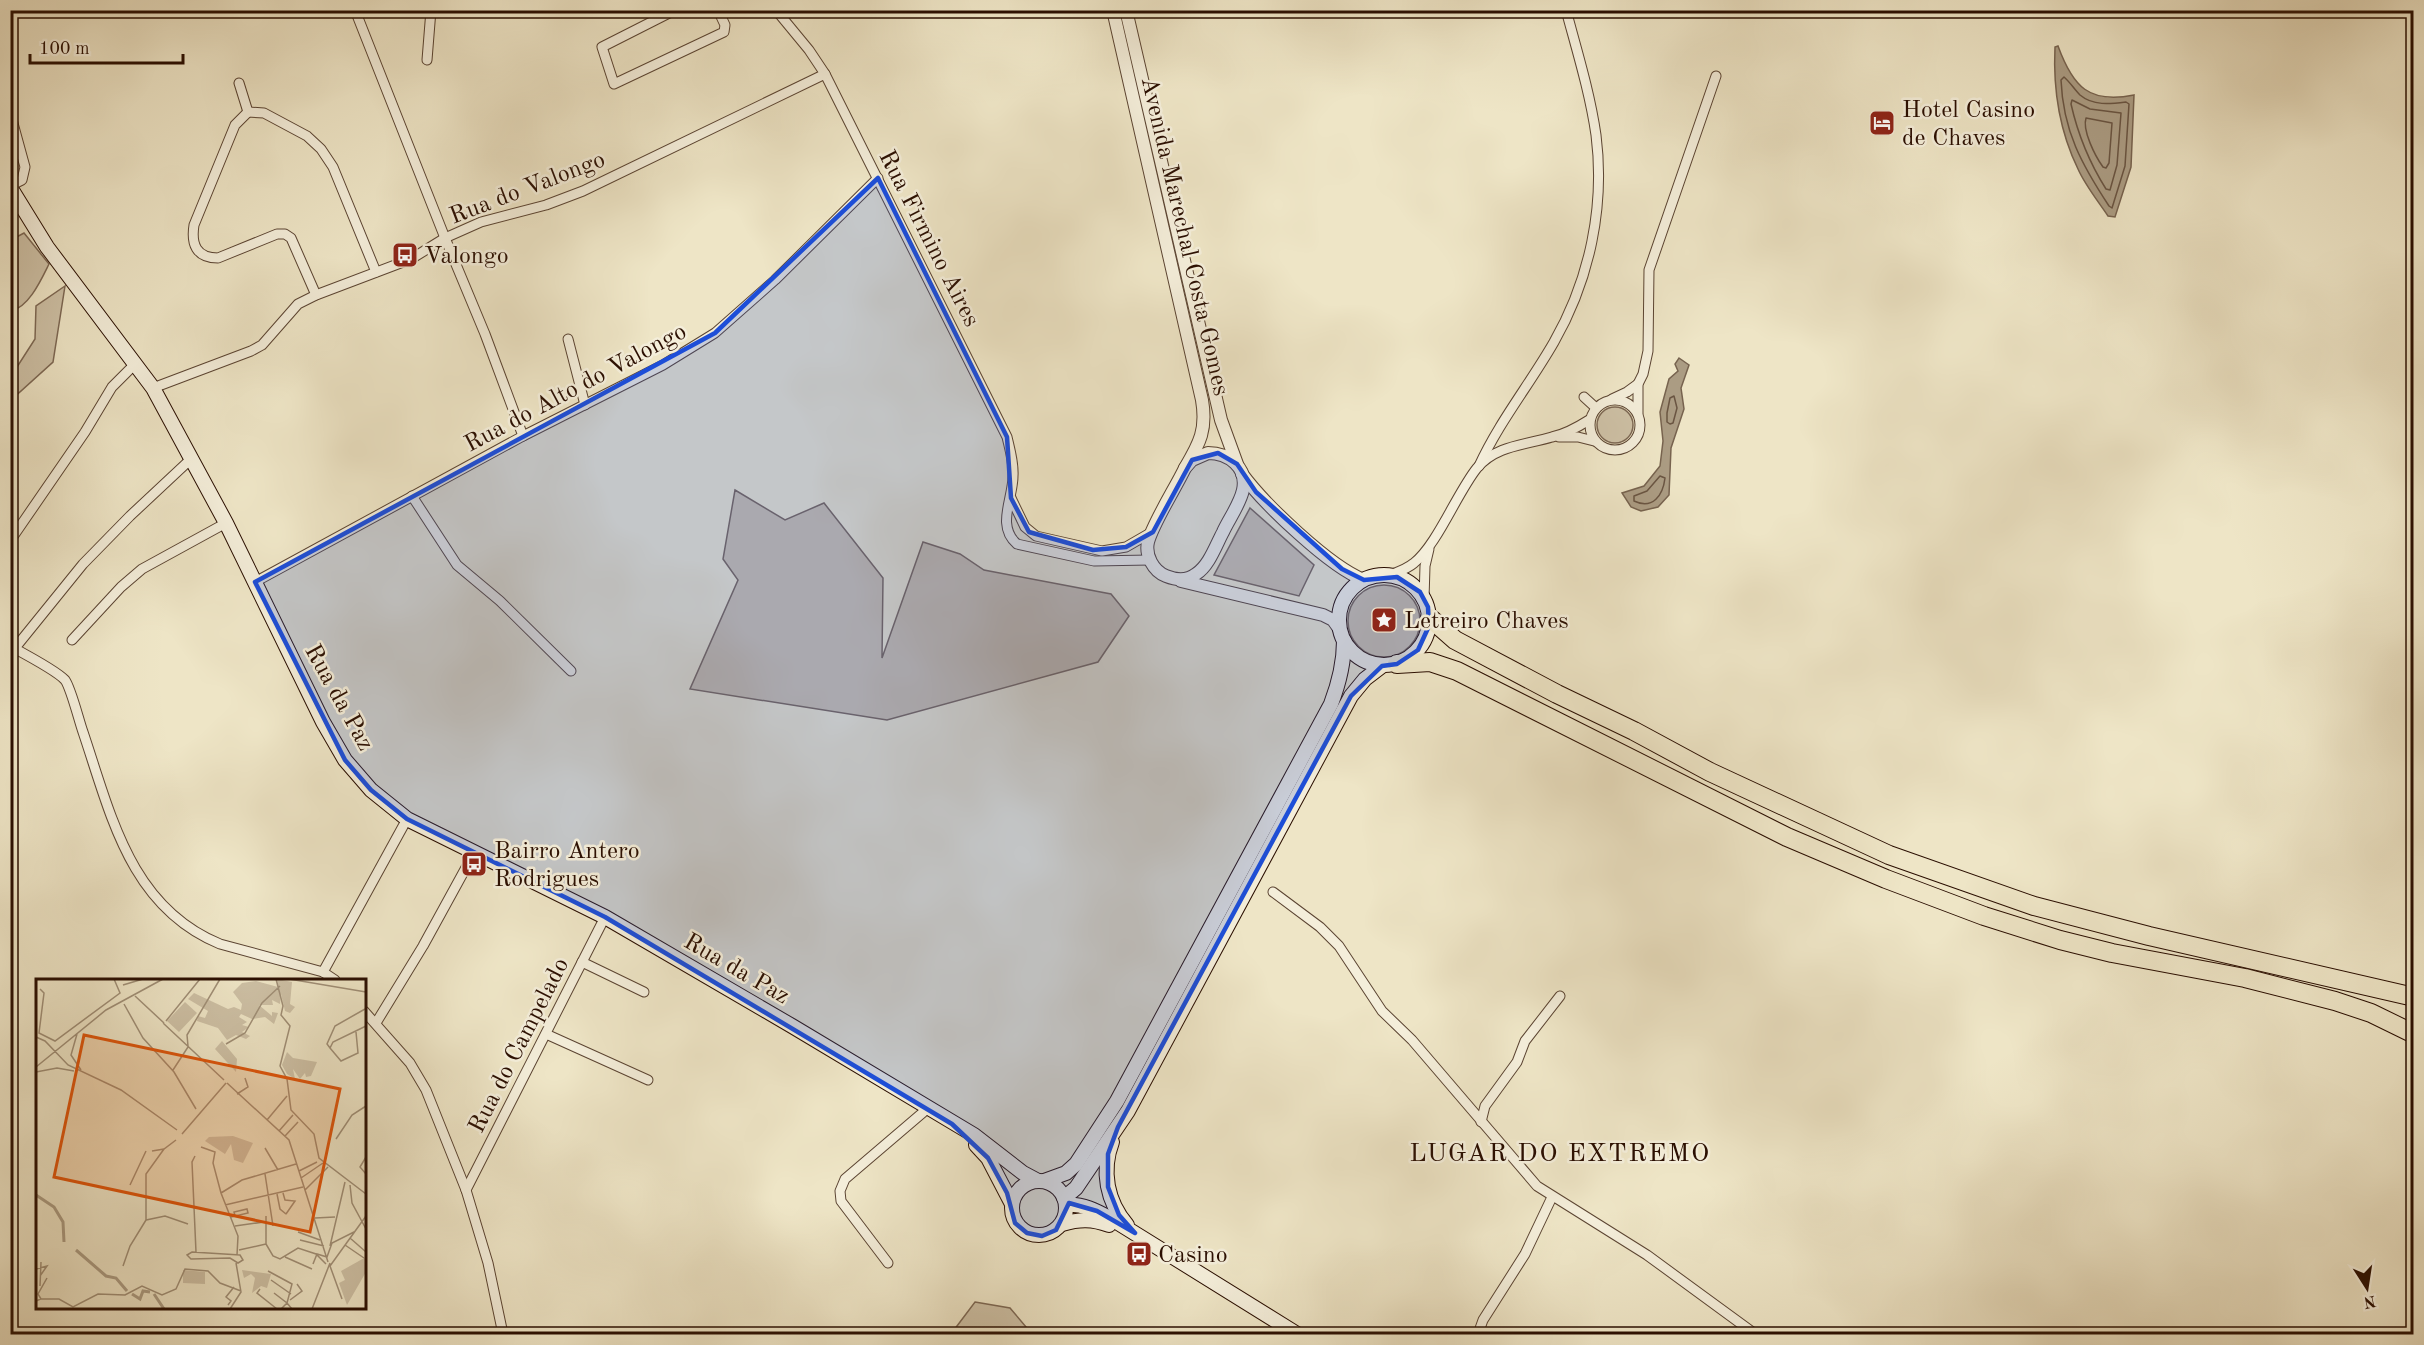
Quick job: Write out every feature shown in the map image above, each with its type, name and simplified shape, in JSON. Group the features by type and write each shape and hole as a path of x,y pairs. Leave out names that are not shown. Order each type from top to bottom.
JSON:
{"highway":[{"path":"1430,618 1455,640 1557,694 1634,731 1710,772 1888,855 2034,906 2148,936 2414,997"},
{"path":"1389,665 1430,662 1457,671 1787,837 1886,879 1973,912 2060,940 2112,953 2245,978 2336,1001 2371,1013 2414,1034"},
{"path":"2245,978 2262,978 2414,1009"},
{"path":"2335,978 2414,990"}],"main road":[{"name":"Rua da Paz","path":"10,187 47,247 153,388 226,523 323,722 345,760 371,790 408,819 605,917 952,1124"},
{"path":"1012,1204 1021,1188 1066,1173 1076,1164 1117,1101 1331,704 1344,661 1339,618 1347,594 1364,580 1377,576 1390,575 1412,584 1424,599 1430,618 1427,635 1418,650 1365,679 1351,696 1128,1111 1065,1202"},
{"path":"1342,636 1353,653 1364,661 1389,665"},
{"path":"952,1124 974,1135 1023,1173 1060,1190 1065,1202 1062,1224"},
{"path":"952,1124 988,1158 1012,1204 1015,1223 1027,1233 1034,1236 1050,1234 1062,1224 1077,1220 1093,1220 1135,1233"},
{"path":"1118,1127 1108,1154 1108,1188 1119,1215 1135,1233"},
{"path":"1065,1202 1097,1211 1297,1335"}],"street":[{"path":"356,10 485,334 523,436"},
{"path":"427,60 431,10"},
{"path":"675,10 602,47 614,84 724,32 725,24 718,10"},
{"name":"Rua Firmino Aires","path":"776,10 809,50 825,74 1007,437 1013,475 1011,498 1005,521 1011,539 1017,544 1094,561 1150,560"},
{"name":"Avenida Marechal Costa Gomes","path":"1113,10 1202,400 1204,419 1201,441 1153,532"},
{"name":"Avenida Marechal Costa Gomes","path":"1126,10 1221,420 1239,469"},
{"path":"1390,575 1415,563 1431,543 1453,503 1479,466 1490,442 1555,340 1592,249 1598,183 1596,134 1566,10"},
{"name":"Rua do Valongo","path":"153,388 262,345 298,304 316,294 411,259 445,238 481,222 546,205 583,191 825,74"},
{"path":"1553,437 1578,437 1594,441 1609,450 1618,450 1631,445 1640,431 1638,384 1643,374 1648,351 1649,270 1716,76"},
{"path":"239,83 248,112"},
{"path":"316,294 291,238 285,234 277,234 218,258 208,258 200,253 195,245 192,236 194,225 235,125 248,112 264,113 307,136 321,149 333,167 376,272"},
{"path":"10,187 22,180 25,167 11,116"},
{"name":"Rua do Alto do Valongo","path":"255,582 523,436 663,365 715,333 775,280 878,178"},
{"path":"568,339 585,405"},
{"path":"10,541 85,432 112,387 135,364"},
{"path":"1479,466 1496,453 1514,446 1572,430 1589,420 1596,408 1638,384"},
{"path":"1584,397 1596,408"},
{"path":"1611,399 1626,402 1638,413"},
{"path":"1589,420 1589,429 1594,441"},
{"path":"1185,468 1197,456 1208,453 1218,453 1229,457 1272,509 1342,569 1364,580"},
{"path":"192,458 129,516 83,564 13,647 66,682 123,846 148,889 177,918 206,938 323,972 332,979"},
{"path":"1176,580 1187,579 1204,568 1243,492 1239,469"},
{"path":"412,496 457,565 500,601 571,671"},
{"path":"1011,498 1020,520 1035,536 1102,550 1126,547 1153,532"},
{"path":"72,640 121,587 142,569 226,523"},
{"path":"1153,532 1148,542 1150,560 1162,574 1176,580 1323,615 1333,621 1342,636"},
{"path":"1424,599 1425,566 1431,543"},
{"path":"323,972 408,819"},
{"path":"376,1023 423,946 474,853"},
{"path":"1273,892 1320,927 1339,946 1382,1011 1412,1040 1537,1186 1647,1256 1755,1335"},
{"name":"Rua do Campelado","path":"466,1190 605,917"},
{"path":"582,962 644,992"},
{"path":"1481,1122 1485,1106 1517,1062 1525,1041 1560,996"},
{"path":"366,1013 411,1063 426,1090 466,1190 488,1263 503,1335"},
{"path":"546,1034 648,1080"},
{"path":"888,1263 841,1201 840,1191 846,1179 927,1109"},
{"path":"1478,1335 1483,1320 1525,1254 1552,1197"}],"highlighted area":[{"path":"878,178 1007,437 1011,498 1029,532 1093,550 1126,547 1153,532 1192,460 1218,453 1237,464 1256,492 1342,569 1364,580 1397,577 1420,592 1428,607 1429,626 1418,650 1397,664 1382,666 1351,696 1118,1127 1108,1154 1108,1187 1119,1215 1135,1233 1097,1211 1069,1203 1056,1230 1042,1236 1027,1233 1015,1223 1007,1193 988,1158 952,1124 605,917 407,819 371,790 345,760 255,582 715,333"}],"shaded area":[{"path":"24,233 49,264 29,299 11,311 11,240"},
{"path":"65,286 53,362 11,400 11,340 17,367 35,339 36,306"},
{"path":"1615,407 1628,412 1633,425 1628,438 1615,443 1602,438 1597,425 1602,412"},
{"path":"735,490 785,520 824,503 883,578 882,658 923,542 960,554 984,570 1111,594 1129,616 1098,662 887,720 690,689 738,580 723,559"},
{"path":"1250,508 1314,565 1299,596 1214,575"},
{"path":"1391,585 1410,595 1418,607 1420,621 1418,635 1410,647 1398,655 1377,657 1358,647 1350,635 1348,614 1358,595 1370,587"},
{"path":"975,1302 1010,1308 1032,1334 955,1334 954,1330"}],"water":[{"path":"2058,46 2070,72 2085,89 2105,97 2134,95 2131,167 2115,217 2108,216 2088,187 2066,139 2056,94 2055,47"},
{"path":"1679,358 1689,365 1681,388 1684,409 1671,448 1669,495 1658,507 1641,511 1631,507 1622,493 1644,486 1660,466 1663,441 1660,412 1669,379 1678,371 1675,364"}],"place":[{"name":"Hotel Casino de Chaves","path":"1882,123"},
{"name":"Valongo","path":"405,255"},
{"name":"Letreiro Chaves","path":"1384,620"},
{"name":"Bairro Antero Rodrigues","path":"474,864"},
{"name":"Casino","path":"1139,1254"}],"district":[{"name":"LUGAR DO EXTREMO","path":"1560,1152"}]}
